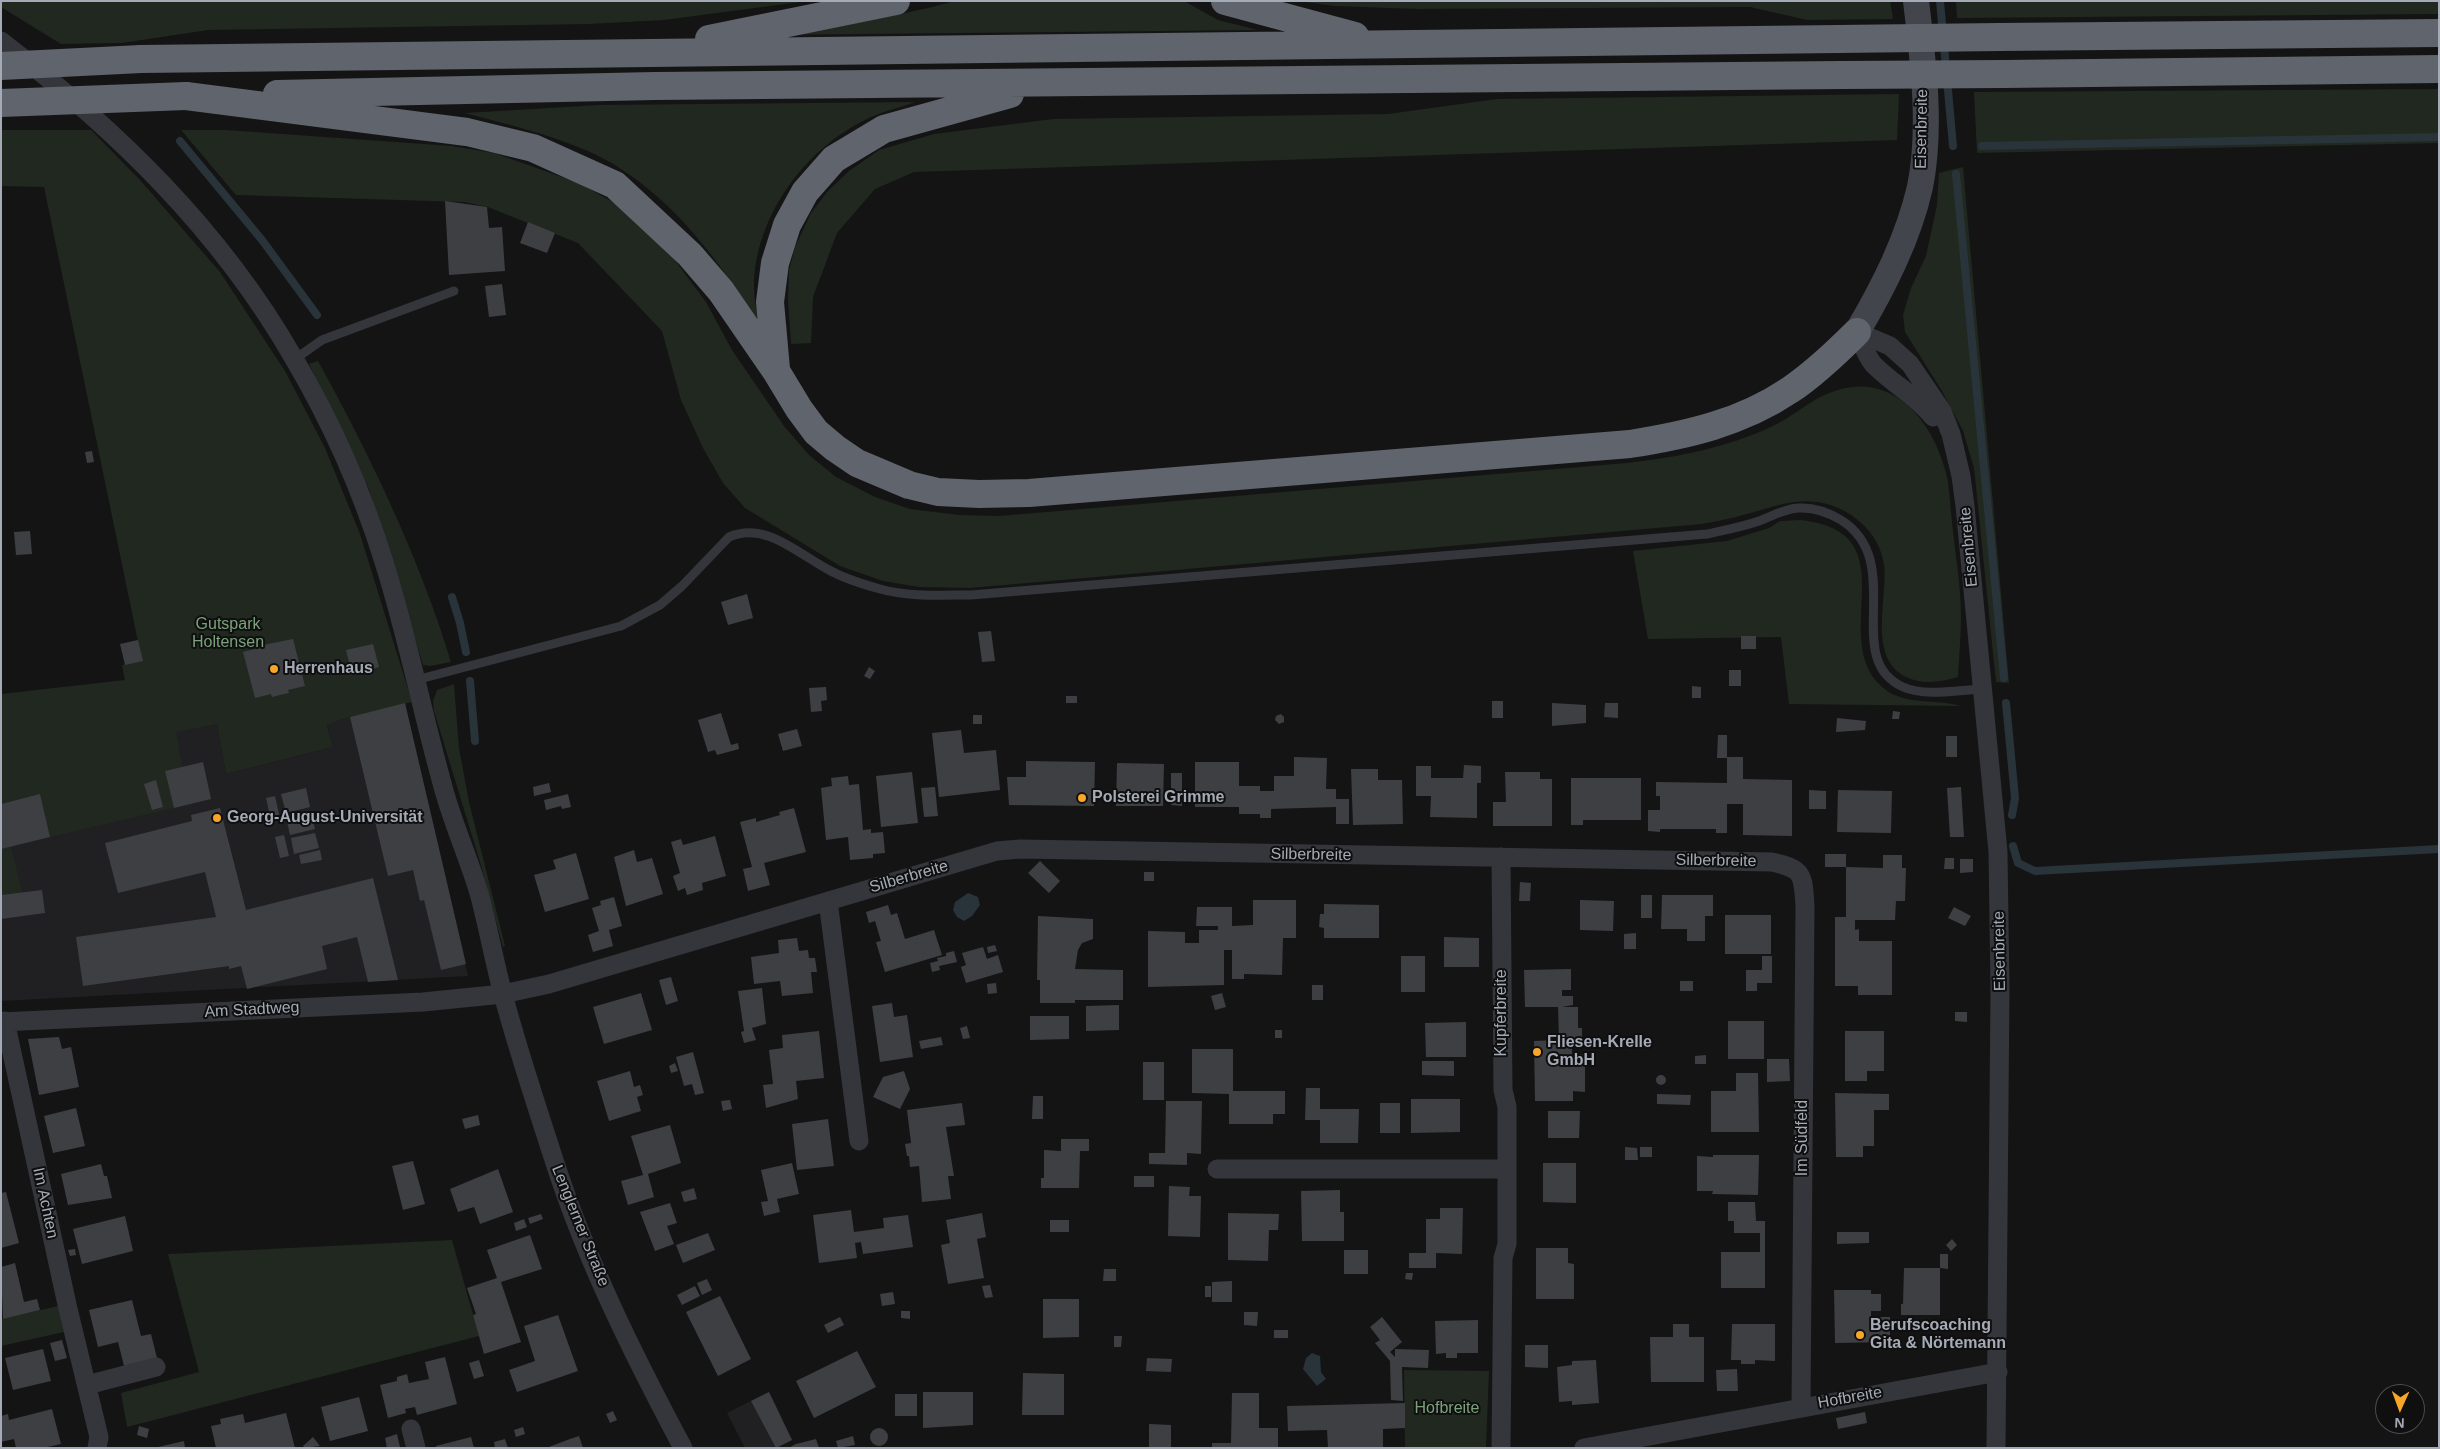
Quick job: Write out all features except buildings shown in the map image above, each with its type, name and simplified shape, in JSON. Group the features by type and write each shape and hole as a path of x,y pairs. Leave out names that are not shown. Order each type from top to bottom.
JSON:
{"highway":[{"path":"646,52 896,1"},
{"path":"1225,1 1393,45"},
{"path":"1,66 141,59 646,52 2439,33"},
{"path":"1,103 186,96 654,86 1050,84 2439,69"},
{"path":"776,371 770,302 775,263 787,225 805,192 834,159 884,129 1050,84"},
{"path":"186,96 467,132 533,148 615,185 690,255 721,291 816,432 850,458 883,476 938,492 979,494 1029,493 1630,444 1684,435 1728,422 1762,407 1790,390 1827,362 1857,332"}],"main road":[{"name":"Eisenbreite","path":"1857,332 1883,288 1900,249 1920,187 1925,146 1916,1"}],"street":[{"name":"Lenglerner Straße","path":"1,41 63,88 160,179 242,278 295,359 336,439 363,504 384,562 446,796 479,894 503,994 556,1166 591,1259 643,1372 683,1448"},
{"name":"Eisenbreite","path":"1857,332 1872,363 1894,382 1917,397 1932,416 1955,456 1961,476 1965,506 1998,876 2000,1009 1996,1448"},
{"name":"Silberbreite","path":"503,994 549,984 998,851 1020,849 1772,862 1791,866 1798,872"},
{"name":"Kupferbreite","path":"1501,858 1502,1090 1507,1107 1507,1244 1503,1258 1501,1448"},
{"name":"Im Südfeld","path":"1798,872 1803,882 1805,906 1801,1406"},
{"path":"828,901 858,1141"},
{"name":"Am Stadtweg","path":"3,1022 423,1002 503,994"},
{"name":"Im Achten","path":"3,1022 99,1437 97,1448"},
{"path":"1217,1169 1506,1169"},
{"path":"87,1385 156,1367"},
{"name":"Hofbreite","path":"1584,1448 1801,1406 1998,1372"},
{"path":"410,1429 416,1448"}],"lane":[{"path":"295,359 322,340 454,291"},
{"path":"416,680 621,626 660,605 682,586 729,537 738,533 762,534 775,538 830,571 880,589 902,594 971,595 1707,534 1735,528 1786,510 1799,508 1830,514 1857,534 1865,546 1871,559 1875,578 1873,636 1875,652 1881,667 1890,679 1904,687 1918,690 1982,688"}],"shaded area":[{"name":"Georg-August-Universität","path":"1,694 217,724 226,774 333,747 327,725 405,703 468,976 1,1001"},
{"path":"968,893 978,897 980,905 972,916 964,921 957,917 953,910 955,902"},
{"path":"1312,1353 1320,1356 1321,1372 1326,1379 1317,1386 1303,1369 1306,1358"},
{"path":"769,1392 792,1440 776,1448 745,1448 727,1413"}],"green space":[{"path":"1,1 808,1 664,20 589,24 208,30 122,43 61,44 1,7"},
{"path":"955,1 1184,1 1218,20 1258,30 761,35 883,18"},
{"path":"1298,1 1890,1 1893,19 1807,20 1750,7 1417,9 1334,6"},
{"path":"1956,1 2439,1 2439,14 1957,18"},
{"path":"2439,89 2439,143 1977,153 1974,92"},
{"path":"1899,94 1897,140 914,172 875,189 837,233 813,297 811,343 791,344 788,301 789,270 795,247 811,213 827,192 849,171 879,150 934,134 1053,119 1388,114 1497,99"},
{"path":"915,102 871,117 843,133 822,149 787,188 773,211 763,235 757,260 754,291 761,327 731,282 698,239 681,219 641,183 601,157 564,141 465,113 599,105"},
{"name":"Gutspark Holtensen","path":"1,130 91,130 140,180 220,272 285,371 325,448 360,534 412,702 350,717 327,725 333,747 226,774 217,724 176,732 182,767 165,771 174,808 50,837 40,795 1,804 1,694 125,680 122,665 142,661 44,187 1,186"},
{"path":"181,130 226,130 452,146 494,153 579,183 618,205 665,247 706,302 732,350 784,426 809,455 836,477 875,497 910,509 959,515 999,516 1627,463 1665,458 1720,446 1773,426 1814,400 1829,393 1851,387 1871,387 1889,393 1905,403 1919,417 1930,434 1946,473 1961,604 1958,677 1925,682 1912,680 1894,668 1887,656 1883,642 1884,565 1876,542 1861,523 1851,515 1829,505 1807,501 1788,503 1733,518 1702,524 970,588 919,587 883,581 840,566 745,508 723,483 703,448 681,400 662,331 578,243 488,207 464,202 236,195"},
{"path":"1963,167 2009,683 1996,682 1974,468 1963,431 1942,391 1905,332 1903,315 1911,288 1926,256 1937,205 1939,173"},
{"path":"318,361 375,470 409,546 439,623 451,662 430,666 423,665 369,489 309,364"},
{"path":"1801,520 1833,528 1852,544 1860,564 1862,588 1861,639 1866,663 1879,684 1897,696 1907,699 1961,706 1789,704 1781,637 1648,639 1633,551 1727,541 1769,528 1780,521"},
{"path":"454,684 459,748 469,802 505,946 503,947 480,862 434,711 433,701 437,690"},
{"path":"11,846 22,892 1,895 1,849"},
{"path":"452,1240 479,1336 127,1427 121,1393 199,1372 168,1254"},
{"path":"58,1306 64,1332 1,1346 1,1319"},
{"name":"Hofbreite","path":"1404,1370 1489,1371 1486,1447 1405,1448"}],"waterway":[{"path":"1940,1 1953,146"},
{"path":"1982,146 2439,137"},
{"path":"180,141 262,240 317,315"},
{"path":"1956,174 2004,678"},
{"path":"452,597 466,652"},
{"path":"470,681 475,741"},
{"path":"2006,703 2015,798 2012,815"},
{"path":"2013,846 2018,863 2035,871 2439,849"}],"place":[{"name":"Herrenhaus","path":"274,669"},
{"name":"Polsterei Grimme","path":"1082,798"},
{"name":"Georg-August-Universität","path":"217,818"},
{"name":"Fliesen-Krelle GmbH","path":"1537,1052"},
{"name":"Berufscoaching Gita & Nörtemann","path":"1860,1335"}]}
